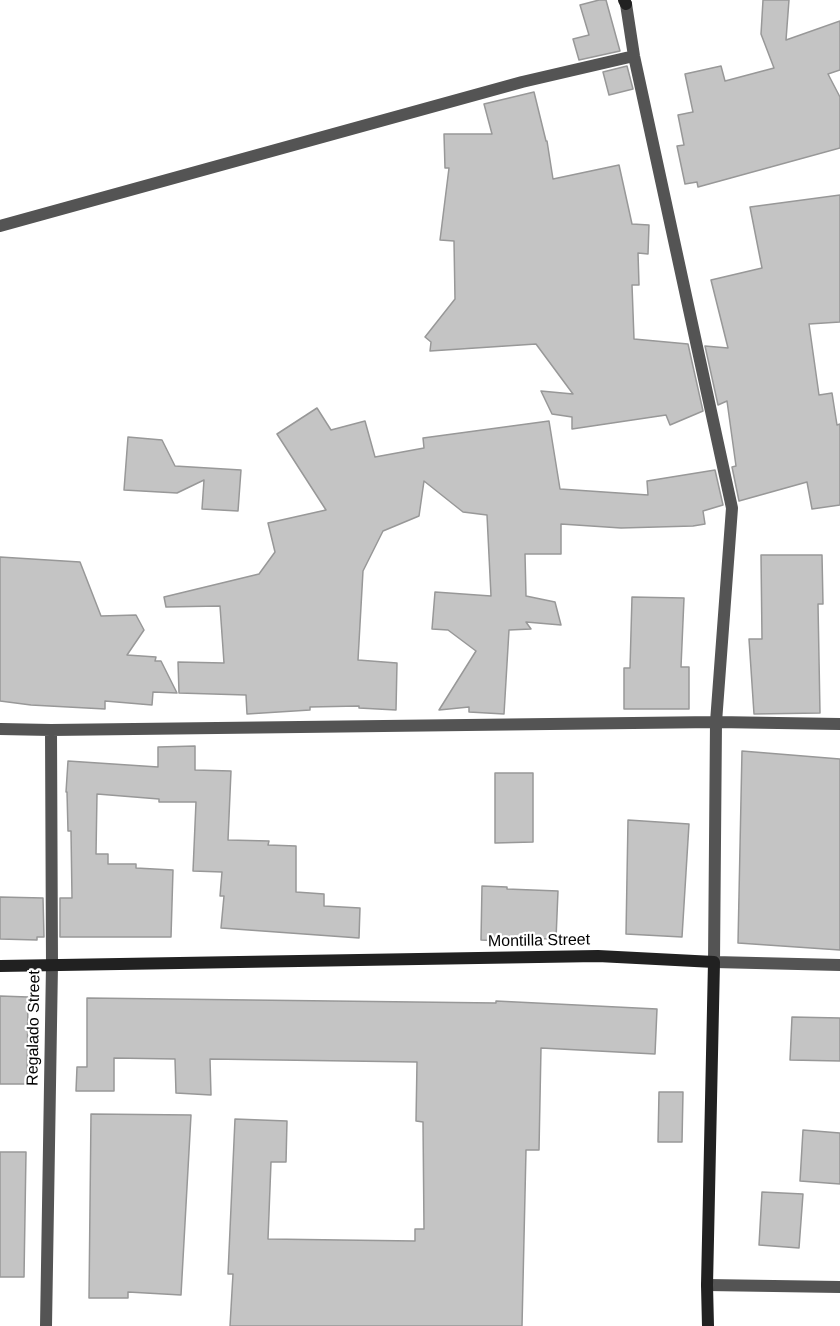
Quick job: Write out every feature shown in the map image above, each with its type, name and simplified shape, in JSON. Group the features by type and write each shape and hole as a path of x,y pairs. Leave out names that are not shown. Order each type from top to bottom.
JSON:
{"main road":[{"name":"Montilla Street","path":"0,966 598,956 714,962"},
{"path":"708,1326 714,962"}],"street":[{"path":"625,2 634,56 732,508 716,722 714,962 840,965"},
{"path":"0,226 522,82 634,56"},
{"path":"0,729 716,722 840,724"},
{"name":"Regalado Street","path":"46,1326 52,965 51,730"},
{"path":"707,1286 840,1287"}],"building":[{"path":"606,0 620,51 579,60 573,39 589,35 580,5"},
{"path":"763,0 789,0 786,40 840,21 840,70 828,74 840,97 840,148 698,187 697,182 685,184 677,146 684,145 678,115 693,112 685,74 721,66 725,81 774,68 761,34"},
{"path":"627,66 633,89 609,95 603,72"},
{"path":"534,92 547,141 553,179 619,165 632,224 649,225 648,254 638,253 639,285 632,285 634,339 688,344 703,411 670,425 666,415 572,429 572,417 552,414 541,391 573,394 536,344 430,351 431,342 425,337 455,299 454,241 440,240 449,168 445,168 444,134 492,134 484,104"},
{"path":"840,195 840,322 809,324 819,395 832,393 837,425 840,424 840,505 812,509 807,482 739,501 732,467 736,466 727,401 718,405 705,346 728,348 711,280 762,268 750,207"},
{"path":"317,408 331,430 365,421 375,457 424,448 423,438 549,421 560,489 648,495 647,481 715,470 723,505 703,511 705,524 693,526 621,528 561,524 561,554 525,554 526,596 555,602 561,625 526,622 531,629 509,630 504,714 469,712 469,707 439,710 476,651 448,630 432,629 435,592 491,596 487,515 463,512 424,481 419,516 383,531 363,571 358,660 397,663 396,710 359,708 359,706 310,707 310,710 247,714 246,695 179,693 178,662 224,663 220,606 166,607 164,597 259,574 275,552 268,523 326,510 277,434"},
{"path":"128,437 162,440 175,466 241,470 238,511 202,509 204,480 177,493 124,490"},
{"path":"761,555 822,555 823,604 818,604 820,713 754,714 749,639 762,639"},
{"path":"0,557 80,562 101,616 136,615 144,630 127,655 156,657 155,661 161,661 177,693 153,692 152,705 105,701 105,709 0,701"},
{"path":"632,597 684,598 681,667 689,667 689,709 624,709 624,668 630,668"},
{"path":"195,746 195,770 231,771 228,840 269,841 268,845 296,846 296,892 324,894 324,906 360,908 359,938 221,928 224,896 220,896 222,872 193,871 196,802 159,802 159,799 97,794 96,854 108,854 108,864 136,864 136,868 173,870 171,937 60,937 60,898 72,898 71,831 68,831 66,792 68,761 158,767 158,747"},
{"path":"742,751 840,759 840,950 738,943"},
{"path":"495,773 533,773 533,842 495,843"},
{"path":"628,820 689,824 682,937 626,934"},
{"path":"482,886 558,891 556,939 481,940"},
{"path":"0,897 43,898 44,937 37,937 37,940 0,939"},
{"path":"0,996 28,997 27,1084 0,1084"},
{"path":"87,998 496,1003 496,1001 657,1009 655,1054 541,1048 539,1150 526,1150 522,1326 230,1326 233,1274 228,1274 235,1119 287,1121 286,1162 271,1162 268,1239 415,1241 415,1229 424,1229 423,1122 416,1121 417,1062 210,1059 211,1095 176,1093 175,1059 114,1058 114,1091 76,1091 77,1067 87,1067"},
{"path":"792,1017 840,1018 840,1061 790,1060"},
{"path":"659,1092 683,1092 682,1142 658,1142"},
{"path":"91,1114 191,1115 181,1295 128,1292 128,1298 89,1298"},
{"path":"803,1130 840,1133 840,1184 800,1181"},
{"path":"0,1152 26,1152 24,1277 0,1277"},
{"path":"762,1192 803,1194 799,1248 759,1245"}]}
